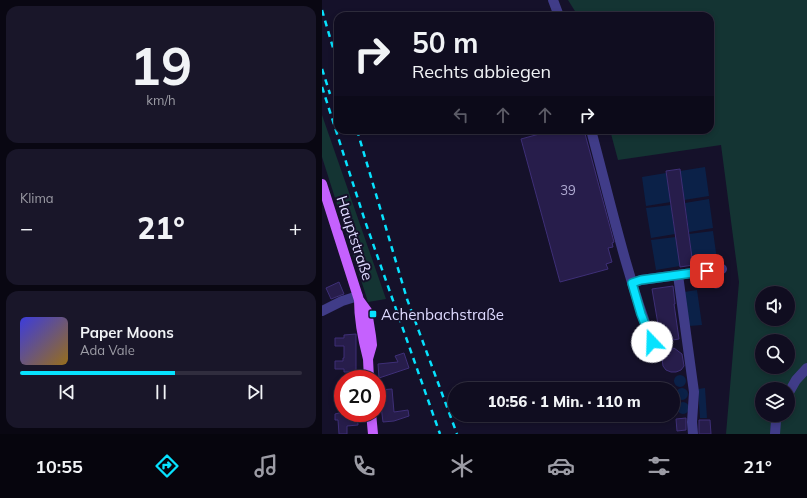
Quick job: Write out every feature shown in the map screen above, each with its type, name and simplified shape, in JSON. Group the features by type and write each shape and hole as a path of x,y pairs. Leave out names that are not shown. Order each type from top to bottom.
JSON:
{"main road":[{"name":"Hauptstraße","path":"322,184 359,298 359,313 368,359 369,370"},
{"path":"372,422 373,434"}],"street":[{"path":"552,0 558,12"},
{"path":"592,134 632,283 641,314 652,342"},
{"path":"632,283 641,280 722,269"},
{"path":"678,275 694,392 696,418"},
{"path":"322,311 342,301 359,298"},
{"path":"795,382 807,368"},
{"path":"692,434 694,392"},
{"path":"775,434 776,422"}],"green space":[{"path":"568,0 807,0 807,434 726,434 739,282 721,145 618,160 611,134 714,134 714,12 576,12"},
{"path":"322,115 386,299 368,302 322,157"}],"water":[{"path":"705,167 709,196 684,200 680,171"},
{"path":"666,173 671,202 646,206 642,177"},
{"path":"709,199 713,228 689,232 685,203"},
{"path":"671,205 675,234 651,238 646,208"},
{"path":"713,231 717,260 693,264 689,234"},
{"path":"676,237 680,266 656,270 651,240"},
{"path":"697,290 702,325 689,326 684,292"},
{"path":"678,375 682,375 686,379 686,383 682,387 680,387 680,382 674,382 674,379"},
{"path":"680,388 684,388 688,392 688,396 684,400 680,400"},
{"path":"705,388 707,418 700,418 698,389"},
{"path":"683,402 689,408 687,412 683,414 680,412 680,404"}],"building":[{"path":"539,134 585,134 614,242 612,243 613,247 608,248 612,262 606,264 608,269 560,282 521,139"},
{"path":"680,169 693,265 680,267 666,171"},
{"path":"714,276 718,276 722,282 718,288 714,288 710,284 710,280"},
{"path":"339,282 344,294 331,299 326,288"},
{"path":"673,286 679,339 661,342 652,289"},
{"path":"356,334 356,370 335,369 335,361 343,361 344,346 335,346 335,338 344,338 344,335"},
{"path":"674,348 682,354 684,366 681,370 671,372 666,370 663,366 662,359 665,353"},
{"path":"404,353 409,368 386,376 386,370 378,370 378,364 398,362 395,356"},
{"path":"386,389 392,389 394,412 408,410 409,416 394,421 386,422"},
{"path":"686,418 686,430 677,431 676,422 680,422 680,419"},
{"path":"699,420 710,420 711,434 699,434"},
{"path":"338,422 358,422 358,425 347,426 347,434 339,434"}],"railway":[{"path":"322,10 334,51"},
{"path":"322,69 330,94"},
{"path":"322,87 334,124"},
{"path":"337,134 365,221 440,434"},
{"path":"358,134 407,299 457,434"}],"place":[{"name":"Achenbachstraße","path":"373,314"}],"route":[{"path":"652,342 641,314 632,283 641,280 707,271"}]}
